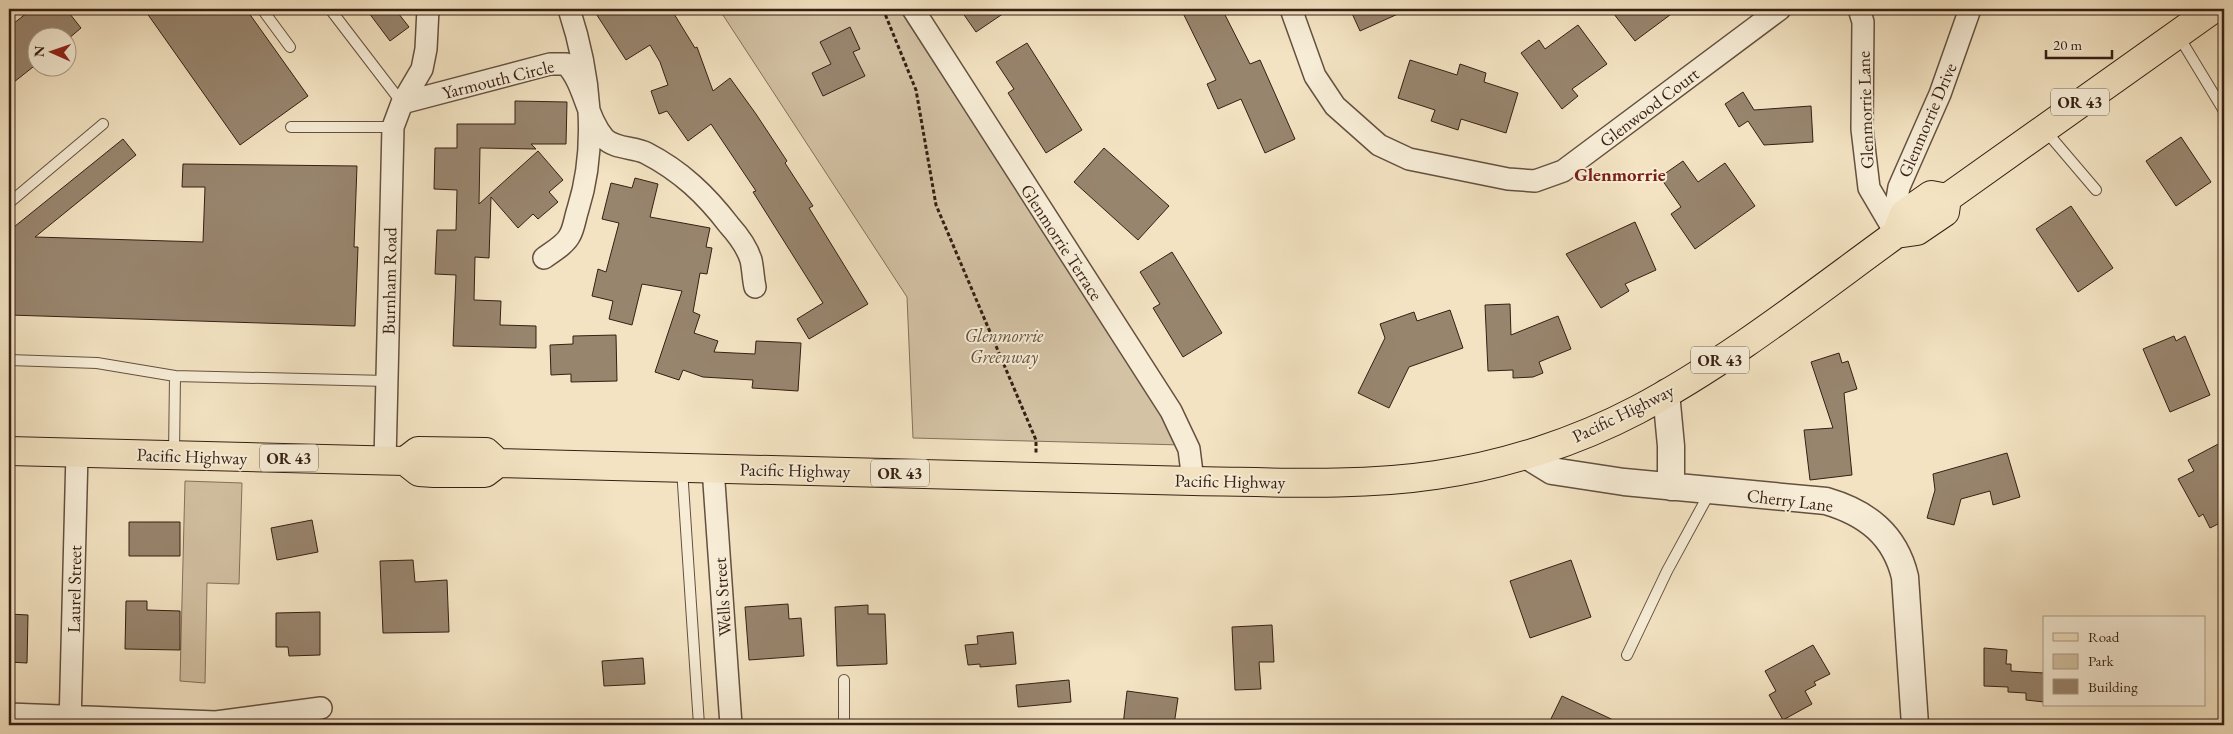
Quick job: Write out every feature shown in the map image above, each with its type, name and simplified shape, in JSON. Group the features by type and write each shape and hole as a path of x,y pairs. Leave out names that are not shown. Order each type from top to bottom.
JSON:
{"main road":[{"name":"Pacific Highway","path":"9,451 395,461 418,450 486,452 498,463 1193,481 1303,482 1390,480 1446,474 1526,455 1568,441 1636,410 1666,393 1737,348 1896,234 1904,214 1932,195 1948,198 2043,128 2213,9"}],"street":[{"name":"Yarmouth Circle","path":"402,103 422,69 426,49 428,9"},
{"path":"544,258 570,237 585,187 590,136 589,111 582,57 569,9"},
{"name":"Glenmorrie Terrace","path":"913,9 1171,411 1189,449 1193,481"},
{"name":"Glenwood Court","path":"1291,9 1315,76 1335,106 1379,145 1409,159 1440,167 1478,172 1508,179 1535,181 1564,171 1780,9"},
{"name":"Glenmorrie Lane","path":"1859,9 1862,22 1862,128 1869,188 1896,234"},
{"name":"Glenmorrie Drive","path":"1896,234 1896,205 1899,187 1940,94 1970,9"},
{"name":"Yarmouth Circle","path":"402,103 557,63 566,64 572,71 589,111"},
{"name":"Burnham Road","path":"395,461 387,381 393,127 402,103"},
{"path":"589,111 597,127 609,142 644,152 667,165 686,178 712,203 741,240 751,259 755,286"},
{"path":"1666,393 1671,446 1671,487"},
{"name":"Laurel Street","path":"70,720 77,453"},
{"name":"Cherry Lane","path":"1526,455 1552,471 1671,487 1826,501 1849,508 1870,520 1882,532 1902,562 1905,577 1915,725"},
{"name":"Wells Street","path":"713,468 732,725"},
{"path":"9,714 70,720 216,722 321,708"}],"lane":[{"path":"262,9 290,47"},
{"path":"330,9 402,103"},
{"path":"2178,34 2224,110"},
{"path":"9,203 103,124"},
{"path":"290,127 393,127"},
{"path":"2043,128 2096,190"},
{"path":"9,360 97,363 175,376 387,381"},
{"path":"174,455 175,376"},
{"path":"682,468 699,725"},
{"path":"1627,655 1667,571 1710,491"},
{"path":"844,680 844,725"}],"path":[{"path":"883,9 916,90 936,205 1036,440 1035,477"}],"green space":[{"name":"Glenmorrie Greenway","path":"719,9 899,9 1182,445 913,438 907,297"},
{"path":"185,481 242,483 239,584 207,583 205,683 180,681"}],"building":[{"path":"32,9 66,9 81,28 78,31 78,28 28,28 28,71 9,86 9,27"},
{"path":"144,9 246,9 308,96 240,145"},
{"path":"366,9 395,9 409,27 390,41"},
{"path":"593,9 671,9 695,48 697,47 713,91 730,78 756,114 787,161 785,163 813,206 809,208 868,304 809,339 797,319 823,303 753,192 756,191 711,124 688,141 667,111 659,114 651,91 668,85 660,62 650,45 626,60"},
{"path":"960,9 1010,9 976,32"},
{"path":"1181,9 1222,9 1250,64 1260,60 1295,139 1265,153 1241,99 1218,109 1207,84 1216,80"},
{"path":"1350,9 1409,9 1360,31"},
{"path":"1610,9 1678,9 1635,41"},
{"path":"1578,25 1607,64 1572,89 1578,96 1562,109 1521,53 1539,40 1545,49"},
{"path":"850,27 860,49 853,52 865,76 823,96 812,73 831,64 820,42"},
{"path":"1027,43 1082,130 1046,153 1008,93 1014,89 996,62"},
{"path":"1410,60 1457,75 1460,64 1486,73 1484,82 1518,93 1506,133 1461,119 1458,130 1431,121 1435,110 1398,98"},
{"path":"1743,92 1754,110 1811,106 1813,142 1764,145 1748,121 1739,127 1725,104"},
{"path":"515,101 567,102 566,144 531,144 536,149 480,148 479,204 538,151 563,180 549,192 558,202 538,219 533,214 518,228 491,197 489,258 475,257 474,300 501,301 500,325 536,326 536,348 453,346 456,275 435,274 437,230 456,230 457,190 434,189 435,148 457,148 457,124 515,124"},
{"path":"2181,137 2211,182 2176,206 2146,161"},
{"path":"123,139 136,155 35,237 203,242 205,187 182,187 183,164 357,166 354,247 358,247 355,326 9,315 9,231"},
{"path":"1104,148 1169,206 1138,240 1074,182"},
{"path":"1683,161 1698,182 1725,163 1755,206 1695,249 1671,214 1681,207 1660,177"},
{"path":"635,178 658,184 650,217 710,228 706,247 712,248 707,274 700,273 693,312 700,315 694,333 718,341 714,352 755,354 756,341 801,343 798,391 752,388 753,380 703,377 683,370 679,380 655,372 682,291 642,284 632,325 609,319 613,301 592,296 598,269 606,272 619,223 602,219 611,183 632,188"},
{"path":"2071,206 2113,268 2078,292 2036,229"},
{"path":"1635,222 1656,270 1625,284 1629,291 1601,308 1566,254"},
{"path":"1172,252 1222,333 1183,357 1153,308 1160,304 1140,272"},
{"path":"1510,304 1511,335 1558,316 1571,349 1539,362 1543,373 1533,377 1513,378 1513,370 1488,371 1485,305"},
{"path":"1450,310 1463,348 1409,367 1389,408 1358,393 1385,338 1380,324 1414,312 1417,321"},
{"path":"616,335 617,381 571,382 571,374 551,375 550,345 573,344 573,336"},
{"path":"2174,336 2176,341 2185,336 2210,395 2170,412 2143,349"},
{"path":"1839,353 1842,363 1848,361 1857,389 1844,393 1852,475 1810,480 1804,430 1833,428 1811,362"},
{"path":"2224,441 2224,521 2210,528 2203,514 2199,517 2178,479 2194,471 2188,460"},
{"path":"2007,453 2020,497 1993,505 1990,491 1961,499 1954,525 1927,518 1935,490 1933,474"},
{"path":"312,520 318,552 277,560 271,528"},
{"path":"129,522 180,522 180,556 129,556"},
{"path":"413,560 415,582 447,580 449,632 383,633 380,561"},
{"path":"1571,560 1591,617 1530,638 1510,581"},
{"path":"126,601 147,601 147,610 180,611 180,650 125,649"},
{"path":"788,604 789,619 801,618 804,656 749,660 745,607"},
{"path":"868,605 868,614 885,614 887,664 837,666 835,607"},
{"path":"320,612 320,655 289,656 288,647 276,647 276,613"},
{"path":"9,614 28,615 27,663 9,662"},
{"path":"1272,625 1274,662 1259,662 1261,689 1235,690 1232,627"},
{"path":"1013,632 1016,664 980,667 980,664 968,665 965,645 978,644 977,636"},
{"path":"1813,645 1830,674 1814,682 1816,685 1805,691 1812,704 1783,720 1769,695 1776,691 1765,671"},
{"path":"1984,648 2007,650 2006,664 2011,664 2011,671 2043,673 2043,702 2026,700 2026,693 2008,692 2008,687 1984,686"},
{"path":"643,658 645,684 604,686 602,661"},
{"path":"1069,680 1071,702 1018,707 1016,685"},
{"path":"1127,691 1178,698 1174,725 1123,725"},
{"path":"1562,696 1624,725 1548,725"}],"district":[{"name":"Glenmorrie","path":"1620,174"}]}
